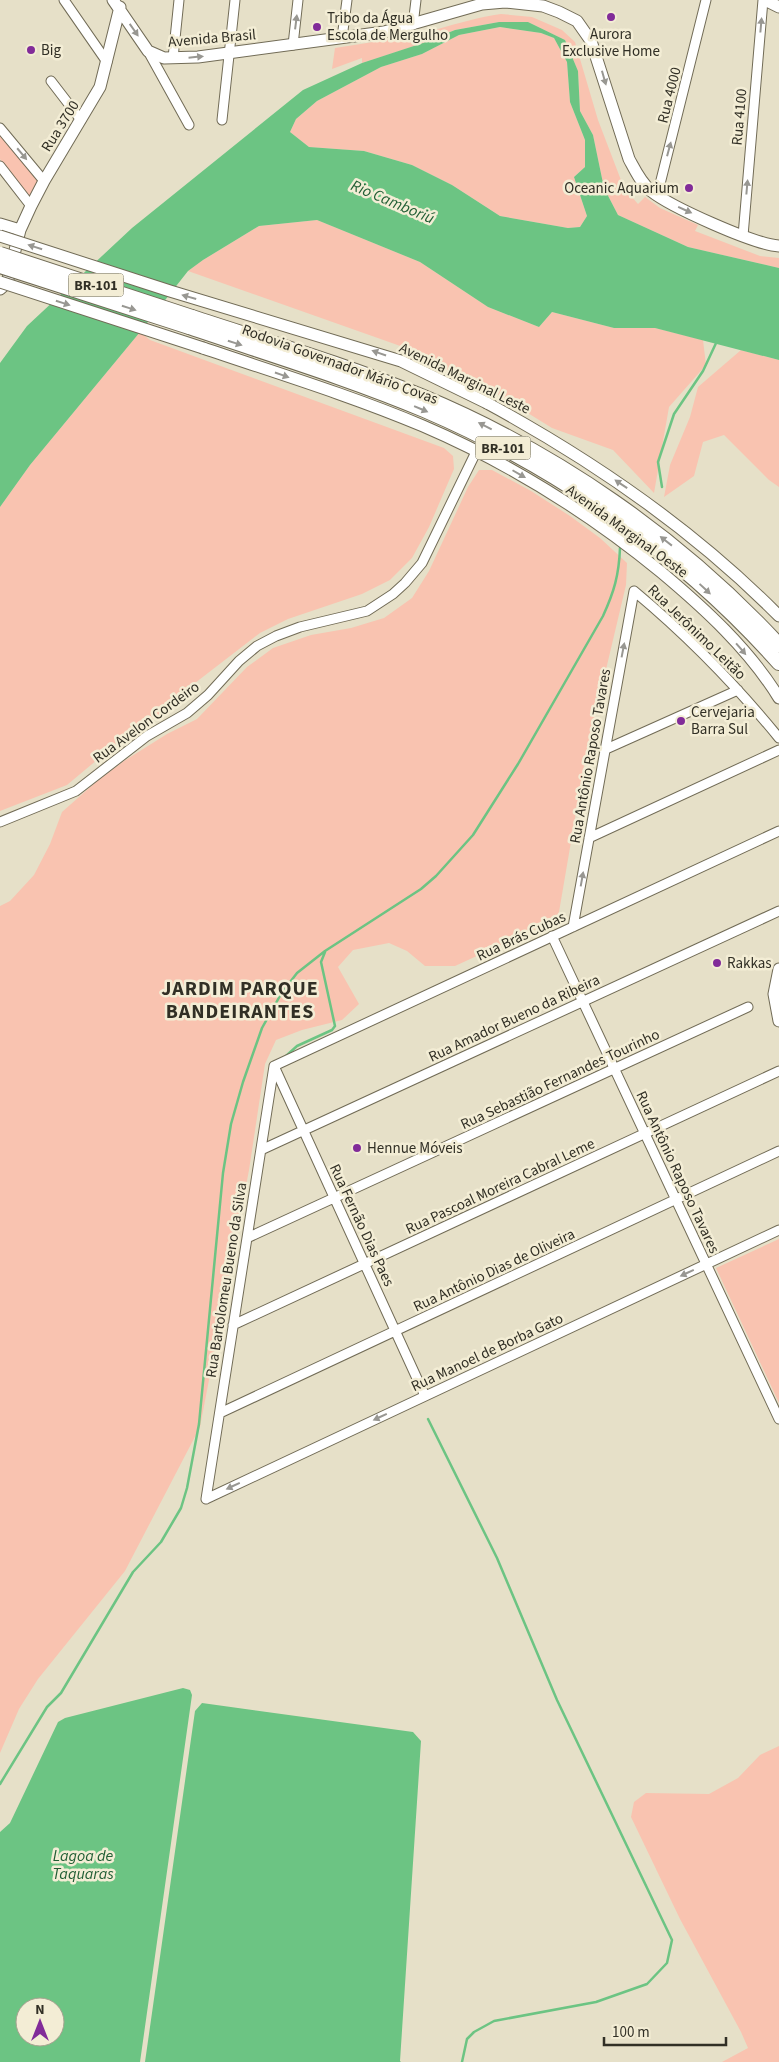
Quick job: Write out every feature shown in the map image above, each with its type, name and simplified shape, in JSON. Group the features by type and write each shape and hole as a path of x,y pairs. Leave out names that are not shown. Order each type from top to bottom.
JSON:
{"highway":[{"name":"Rodovia Governador Mário Covas","path":"0,254 190,322"},
{"name":"Rodovia Governador Mário Covas","path":"6,264 388,383 453,410 537,453 601,493 670,544 722,588 774,648 779,663"},
{"path":"774,648 779,668"}],"main road":[{"path":"764,0 779,7"},
{"name":"Avenida Brasil","path":"118,3 148,51 156,56 173,58 230,53 342,38 413,25 472,6 505,1 534,5 552,4 577,21 591,40 629,159 642,182 657,196 672,204 743,236 779,246"},
{"name":"Rua 3700","path":"0,289 7,283 6,264 31,206 100,87 107,62 118,3"},
{"path":"0,224 20,230"},
{"name":"Avenida Marginal Leste","path":"0,236 170,291 386,356 432,375 486,402 559,443 636,493 714,555 779,616"},
{"name":"Avenida Marginal Oeste","path":"0,282 203,348 372,406 424,426 508,468 576,509 643,557 682,589 756,666 779,698"},
{"path":"779,969 774,994 775,1009 779,1021"}],"street":[{"path":"64,0 107,62"},
{"path":"173,58 179,0"},
{"path":"222,120 235,0"},
{"path":"293,45 298,0"},
{"path":"342,38 347,0"},
{"path":"413,25 416,0"},
{"name":"Rua 4000","path":"657,196 706,0"},
{"name":"Rua 4100","path":"743,236 764,0"},
{"path":"148,51 189,125"},
{"path":"51,81 81,120"},
{"path":"0,128 44,181"},
{"path":"0,166 31,206"},
{"name":"Rua Avelon Cordeiro","path":"0,822 76,791 147,736 187,713 208,695 239,661 257,646 300,627 367,611 393,594 422,563 476,452"},
{"name":"Rua Jerônimo Leitão","path":"634,591 690,640 738,690 779,738"},
{"name":"Rua Antônio Raposo Tavares","path":"573,927 634,591"},
{"path":"604,750 738,690"},
{"path":"589,838 779,750"},
{"name":"Rua Brás Cubas","path":"274,1066 779,831"},
{"name":"Rua Amador Bueno da Ribeira","path":"261,1150 779,911"},
{"name":"Rua Antônio Raposo Tavares","path":"552,936 779,1419"},
{"name":"Rua Sebastião Fernandes Tourinho","path":"247,1238 748,1007"},
{"name":"Rua Fernão Dias Paes","path":"274,1066 425,1396"},
{"name":"Rua Bartolomeu Bueno da Silva","path":"206,1499 274,1066"},
{"name":"Rua Pascoal Moreira Cabral Leme","path":"233,1325 779,1072"},
{"name":"Rua Antônio Dias de Oliveira","path":"220,1412 779,1151"},
{"name":"Rua Manoel de Borba Gato","path":"206,1499 779,1230"}],"shaded area":[{"path":"501,14 532,17 562,30 575,42 598,120 624,188 638,204 645,197 660,208 698,225 695,231 760,256 779,258 779,268 688,247 618,215 604,188 593,135 580,111 578,71 565,40 528,22 499,22 455,30 424,43 362,63 362,58 332,69 335,48 412,35 477,18"},
{"path":"500,27 541,33 554,38 567,62 570,102 585,140 585,167 574,177 587,216 580,227 568,228 500,216 452,185 412,165 364,151 309,147 290,132 296,119 317,101 381,67 422,54 459,35"},
{"path":"0,134 39,181 30,198 0,159"},
{"path":"317,220 420,262 488,307 539,327 552,312 614,328 655,328 703,340 706,365 669,407 654,493 613,450 552,428 481,384 464,379 406,348 188,271 259,226"},
{"path":"140,332 150,340 444,448 453,456 454,469 429,527 412,558 390,580 362,594 288,619 260,633 195,683 159,715 116,744 67,785 0,811 0,507 30,465"},
{"path":"741,350 779,360 779,487 769,480 724,435 703,442 694,476 664,497 670,465 690,417 698,387"},
{"path":"479,470 492,470 531,491 600,538 627,563 626,585 586,754 559,912 556,918 540,927 455,966 425,966 407,951 389,943 353,950 338,967 359,1004 342,1020 302,1030 276,1040 265,1064 249,1170 200,1427 125,1571 38,1679 19,1709 0,1753 0,906 10,901 34,875 50,844 62,812 96,782 124,761 167,734 197,719 247,667 273,648 311,635 351,628 384,618 412,598 429,571 468,487"},
{"path":"779,1239 779,1403 716,1268"},
{"path":"779,1746 779,2062 722,2062 748,2048 680,1919 631,1817 634,1802 646,1793 709,1794 738,1778 760,1755"}],"water":[{"name":"Rio Camboriú","path":"499,22 528,22 565,40 578,71 580,111 593,135 604,188 618,215 688,247 779,268 779,360 655,328 614,328 552,312 539,327 488,307 420,262 317,220 259,226 188,271 30,465 0,507 0,363 27,326 132,228 303,90 362,63 423,43 455,30","holes":["500,27 541,33 554,38 567,62 570,102 585,140 585,167 574,177 587,216 580,227 568,228 500,216 452,185 412,165 364,151 309,147 290,132 296,119 317,101 381,67 422,54 459,35"]},
{"name":"Lagoa de Taquaras","path":"183,1688 190,1690 192,1695 140,2062 0,2062 0,1832 10,1823 58,1722 65,1718"},
{"path":"202,1703 413,1732 421,1741 401,2062 145,2062 195,1711"}],"waterway":[{"path":"662,487 658,462 674,414 703,371 717,341"},
{"path":"0,1784 47,1707 61,1693 133,1572 161,1542 181,1508 187,1488 199,1424 223,1173 231,1124 262,1028 281,994 297,973 325,951 421,889 436,876 473,835 518,764 603,616 615,583 620,548"},
{"path":"286,1056 297,1046 332,1030 335,1026 321,962 325,952"},
{"path":"428,1419 497,1558 557,1700 672,1940 667,1963 647,1984 596,2002 494,2021 474,2032 467,2039 462,2062"}],"place":[{"name":"Aurora Exclusive Home","path":"611,17"},
{"name":"Tribo da Água Escola de Mergulho","path":"317,27"},
{"name":"Big","path":"31,50"},
{"name":"Oceanic Aquarium","path":"689,188"},
{"name":"Cervejaria Barra Sul","path":"681,721"},
{"name":"Rakkas","path":"717,963"},
{"name":"Hennue Móveis","path":"357,1148"}],"district":[{"name":"JARDIM PARQUE BANDEIRANTES","path":"240,1000"}]}
